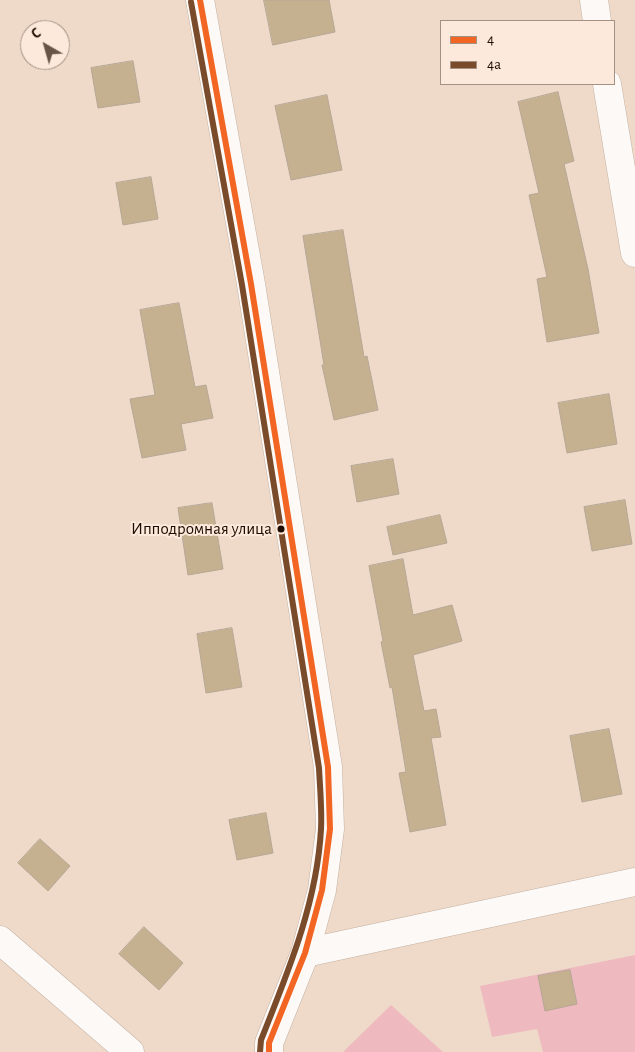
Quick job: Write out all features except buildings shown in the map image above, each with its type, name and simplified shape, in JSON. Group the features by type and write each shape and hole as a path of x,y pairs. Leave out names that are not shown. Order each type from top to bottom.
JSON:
{"street":[{"path":"200,0 251,284 328,767 330,829 322,890 305,953 262,1049"},
{"path":"594,0 597,20"},
{"path":"607,85 635,253"},
{"path":"305,953 635,882"},
{"path":"0,940 130,1052"}],"shaded area":[{"path":"635,955 635,1052 543,1052 537,1029 492,1037 480,986"},
{"path":"391,1005 443,1052 343,1052"}],"transit line":[{"name":"4","path":"200,0 251,284 328,767 330,829 322,890 305,953 269,1043 269,1052"},
{"name":"4а","path":"191,2 242,285 319,768 321,829 314,884 300,937 261,1040 260,1052"}],"place":[{"name":"Ипподромная улица","path":"281,529"}]}
